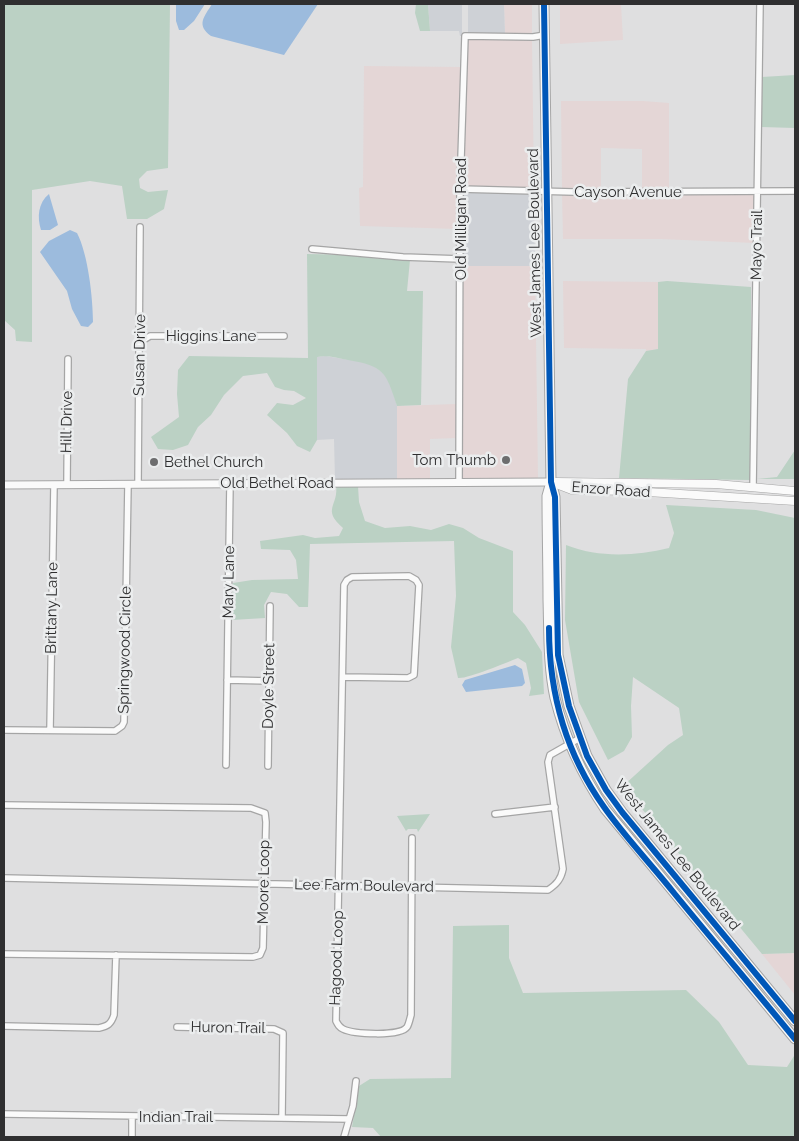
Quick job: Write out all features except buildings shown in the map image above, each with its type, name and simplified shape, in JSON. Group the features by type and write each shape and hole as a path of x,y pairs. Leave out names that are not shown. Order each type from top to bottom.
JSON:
{"main road":[{"name":"West James Lee Boulevard","path":"544,4 551,482 555,497 558,655 564,689 580,738 606,790 795,1021"},
{"name":"West James Lee Boulevard","path":"551,482 547,496 550,661 555,697 569,743 578,763 605,809 795,1039"},
{"name":"Enzor Road","path":"551,482 716,484 795,491"},
{"name":"Enzor Road","path":"551,482 572,490 631,491 795,501"}],"street":[{"name":"Mayo Trail","path":"753,487 760,4"},
{"name":"Old Milligan Road","path":"459,482 460,189 465,36 520,37 545,35"},
{"name":"Cayson Avenue","path":"460,189 795,191"},
{"name":"Susan Drive","path":"138,484 140,227"},
{"path":"312,249 403,258 460,259"},
{"name":"Higgins Lane","path":"140,342 150,336 284,336"},
{"name":"Hill Drive","path":"67,484 68,359"},
{"name":"Old Bethel Road","path":"4,485 551,482"},
{"name":"Mary Lane","path":"226,765 230,483"},
{"name":"Brittany Lane","path":"50,730 54,484"},
{"name":"Springwood Circle","path":"4,730 115,731 122,726 124,722 128,484"},
{"name":"Hagood Loop","path":"343,678 408,678 414,675 416,668 419,585 416,580 409,576 352,577 344,585 340,886 336,1021 339,1027 346,1030 388,1034 400,1032 407,1027 411,1015 413,887"},
{"name":"Doyle Street","path":"268,766 270,606"},
{"path":"227,680 269,681"},
{"name":"Lee Farm Boulevard","path":"4,878 548,890 561,878 564,869 548,762 550,755 580,738"},
{"name":"Moore Loop","path":"4,805 251,808 265,813 263,948 260,955 253,958 4,954"},
{"path":"495,814 555,807"},
{"path":"412,838 413,887"},
{"path":"639,850 648,843"},
{"path":"4,1026 99,1028 107,1026 114,1015 116,955"},
{"name":"Huron Trail","path":"177,1027 274,1029 283,1033 282,1118"},
{"path":"344,1137 353,1106 356,1081"},
{"name":"Indian Trail","path":"4,1114 349,1119"},
{"path":"132,1117 132,1137"}],"shaded area":[{"path":"428,4 462,4 462,36 460,36 459,31 430,31"},
{"path":"468,4 504,4 505,34 468,33"},
{"path":"504,4 532,4 532,35 505,34"},
{"path":"560,4 621,4 623,40 560,44"},
{"path":"468,38 532,39 534,189 463,186"},
{"path":"364,66 461,67 458,229 360,226 359,188 363,187"},
{"path":"561,101 643,101 669,103 669,189 642,189 642,149 601,148 601,189 562,190"},
{"path":"463,192 534,194 535,266 463,266"},
{"path":"755,194 755,243 660,239 563,239 562,195"},
{"path":"463,266 535,266 538,479 462,480"},
{"path":"563,281 658,282 658,349 646,351 646,349 564,348"},
{"path":"325,356 369,363 383,372 390,382 397,406 397,480 335,480 334,439 317,440 317,357"},
{"path":"456,404 456,438 430,439 430,480 397,480 397,406"},
{"path":"795,953 795,995 762,954"}],"green space":[{"path":"4,4 170,4 168,168 147,171 139,179 140,188 148,192 168,190 164,209 147,219 127,219 122,186 90,181 32,190 32,342 16,341 15,330 4,320"},
{"path":"416,4 428,4 430,31 420,31 415,13"},
{"path":"795,75 795,128 761,127 762,77"},
{"path":"307,254 359,255 370,258 410,260 407,291 423,291 421,405 397,406 390,385 382,372 376,368 360,362 325,356 317,357 317,440 310,452 297,446 287,433 267,415 277,403 293,405 306,398 294,391 275,387 267,373 243,376 224,395 211,415 198,427 188,445 173,450 158,449 151,437 179,417 177,394 178,370 189,356 308,358"},
{"path":"658,282 751,287 751,480 619,478 628,379 646,351 658,349"},
{"path":"795,450 795,479 757,479 777,477"},
{"path":"336,485 358,486 359,502 365,521 385,528 410,526 431,530 449,524 463,528 479,538 513,551 513,612 525,625 542,652 544,694 529,696 531,688 526,663 518,658 463,678 458,678 451,647 456,596 454,541 310,544 308,607 299,607 287,594 271,592 264,605 265,618 232,620 233,583 252,580 298,579 296,560 290,550 261,549 260,541 303,535 315,538 339,536 343,528 337,522 332,512"},
{"path":"666,505 756,510 795,518 795,953 762,954 623,786 668,745 683,735 679,708 633,677 631,706 632,737 624,751 608,760 579,702 565,620 566,545 604,554 643,553 669,548 674,533"},
{"path":"430,814 418,832 417,829 408,829 406,831 397,816"},
{"path":"509,925 509,958 523,993 686,990 719,1022 748,1065 787,1067 794,1056 795,1137 381,1137 373,1128 352,1127 359,1086 370,1079 451,1078 453,926"}],"water":[{"path":"176,4 205,4 194,21 184,30 179,30 176,21"},
{"path":"212,4 318,4 284,55 211,36 206,32 203,21"},
{"path":"49,194 58,225 50,230 41,230 39,210"},
{"path":"70,230 77,233 87,264 93,322 88,327 81,326 72,309 67,291 40,252 49,241"},
{"path":"515,665 522,669 525,683 522,686 466,692 462,685 465,680"}],"cycle path":[{"path":"544,4 551,482 555,497 558,655 569,706 587,756 606,790 622,812 795,1021"},
{"path":"549,628 552,676 562,722 579,766 591,787 621,829 795,1039"}],"place":[{"name":"Tom Thumb","path":"506,460"},
{"name":"Bethel Church","path":"154,462"}]}
